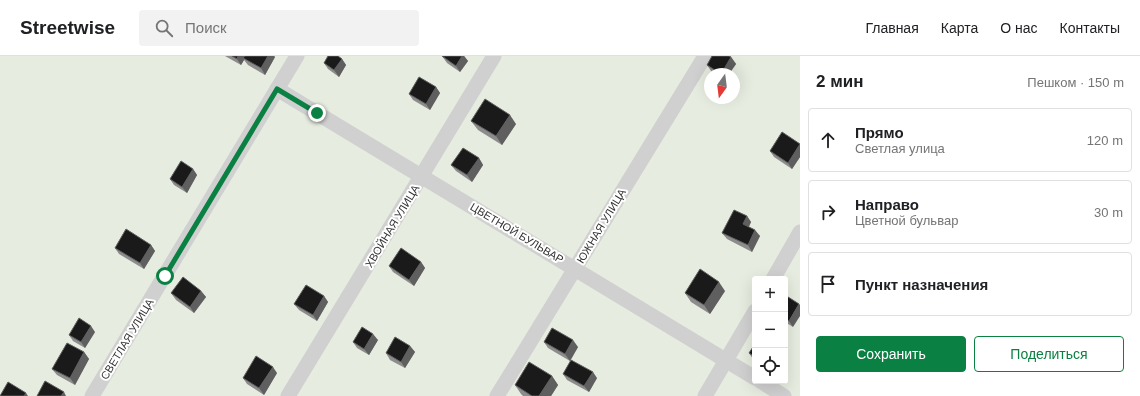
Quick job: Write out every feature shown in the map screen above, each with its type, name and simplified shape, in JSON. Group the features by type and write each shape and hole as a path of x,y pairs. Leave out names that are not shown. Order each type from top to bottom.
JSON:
{"street":[{"name":"СВЕТЛАЯ УЛИЦА","path":"92,396 297,56"},
{"name":"ХВОЙНАЯ УЛИЦА","path":"288,396 494,56"},
{"name":"ЮЖНАЯ УЛИЦА","path":"497,396 705,56"},
{"name":"ЦВЕТНОЙ БУЛЬВАР","path":"277,89 752,376"},
{"path":"775,276 800,232"},
{"path":"704,396 727,361 754,312"},
{"path":"765,384 784,396"}],"shaded area":[{"path":"0,56 800,56 800,396 0,396"}],"building":[{"path":"245,56 268,56 261,68 243,58"},
{"path":"328,56 338,56 342,59 334,70 324,63"},
{"path":"442,56 462,56 456,66"},
{"path":"712,56 731,57 725,68 712,68 707,65"},
{"path":"419,77 436,87 426,104 409,94"},
{"path":"485,99 510,115 496,136 471,121"},
{"path":"782,132 800,144 788,163 770,151"},
{"path":"463,148 479,158 467,175 451,165"},
{"path":"181,161 193,169 182,187 170,179"},
{"path":"734,210 747,216 743,224 755,230 748,245 722,233"},
{"path":"126,229 151,245 140,263 115,248"},
{"path":"401,248 421,262 409,280 389,266"},
{"path":"700,269 719,282 704,305 685,293"},
{"path":"183,277 201,291 190,307 171,293"},
{"path":"306,285 324,296 313,315 294,304"},
{"path":"788,297 799,304 788,320"},
{"path":"79,318 91,326 81,342 69,335"},
{"path":"362,327 373,334 364,349 353,342"},
{"path":"552,328 573,340 565,354 544,342"},
{"path":"395,337 410,346 401,362 386,353"},
{"path":"67,343 84,352 70,378 52,369"},
{"path":"256,356 273,367 259,388 243,378"},
{"path":"571,360 593,372 584,386 563,374"},
{"path":"529,362 552,376 539,396 532,396 515,385"},
{"path":"45,381 64,392 61,396 37,396"},
{"path":"8,382 26,393 24,396 0,396"}],"route":[{"path":"165,276 277,89 317,113"}]}
